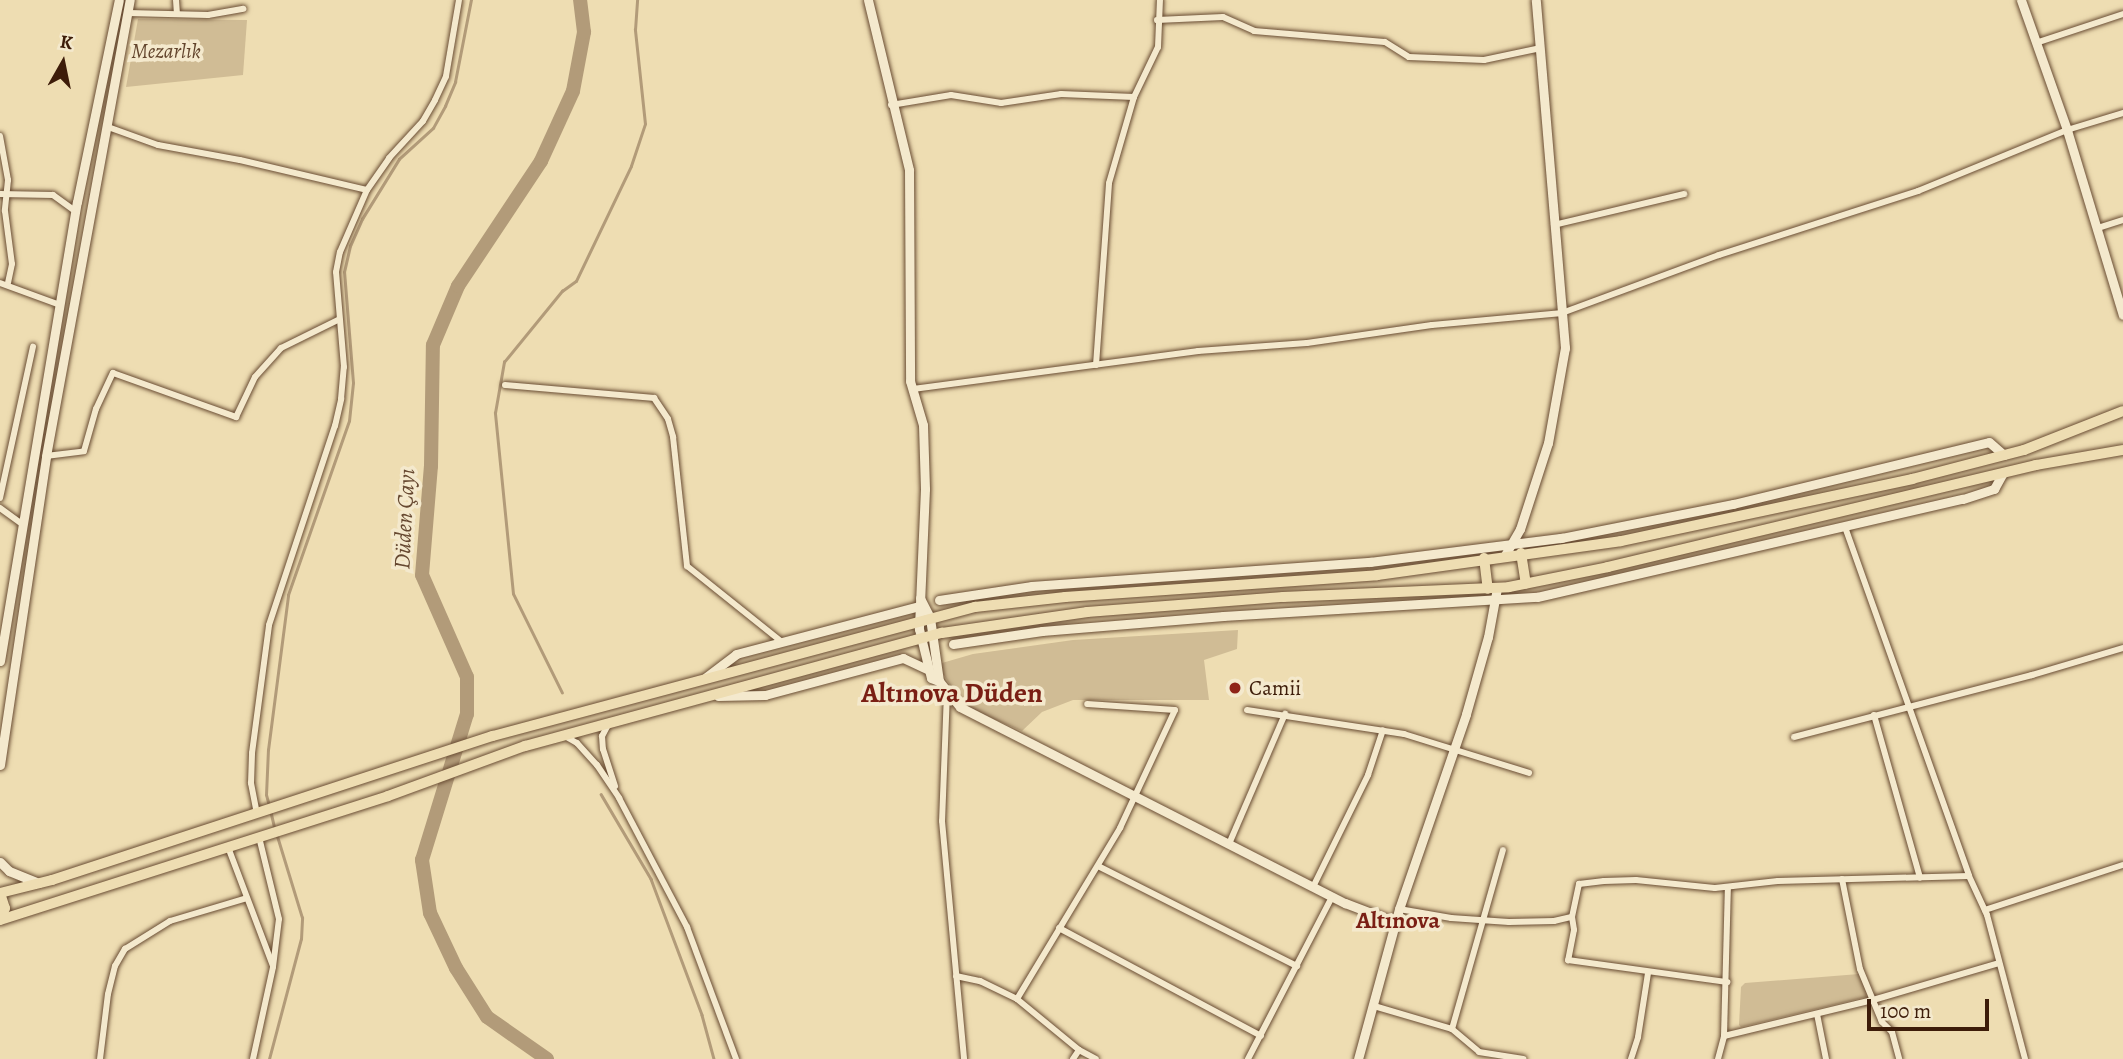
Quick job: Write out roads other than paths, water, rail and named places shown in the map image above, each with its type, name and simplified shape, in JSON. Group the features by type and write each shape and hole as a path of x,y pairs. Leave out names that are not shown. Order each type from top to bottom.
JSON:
{"main road":[{"path":"0,920 5,908 0,893 257,814 493,736 975,607 1377,575 1505,555 1621,541 1712,524 2004,455 2123,411"},
{"path":"0,920 388,796 563,735 932,636 1023,619 1283,597 1492,588 1527,583 2003,474 2123,450"},
{"path":"1521,553 1527,583"},
{"path":"1484,558 1492,588"}],"street":[{"path":"0,661 76,212 119,0"},
{"path":"0,765 46,456 130,0"},
{"path":"176,0 177,14"},
{"path":"257,814 251,783 252,753 269,625 335,426 344,368 336,272 340,252 367,190 388,158 423,121 435,100 446,76 459,0"},
{"path":"869,0 891,105 909,170 913,389 923,425 925,489 919,639 931,678 939,681"},
{"path":"1096,365 1110,183 1133,97 1158,47 1157,20 1160,0"},
{"path":"1505,555 1520,529 1548,443 1565,348 1536,0"},
{"path":"2021,0 2067,130 2123,316"},
{"path":"128,13 208,15 243,9"},
{"path":"2036,43 2123,14"},
{"path":"1157,20 1223,17 1254,31 1385,42 1409,57 1484,60 1542,48"},
{"path":"891,105 951,95 1001,103 1060,94 1133,97"},
{"path":"913,389 1096,365 1562,313 1720,256 1918,191 2067,130 2123,113"},
{"path":"108,127 158,145 240,160 367,190"},
{"path":"0,136 8,180 3,195 12,264 4,283 60,305"},
{"path":"1553,225 1684,194"},
{"path":"3,195 52,195 76,212"},
{"path":"2098,228 2123,220"},
{"path":"46,456 84,451 96,408 113,373 236,417 255,377 281,348 338,320"},
{"path":"0,498 33,347"},
{"path":"505,385 654,398 668,419 673,437 687,566 782,642"},
{"path":"939,600 1032,586 1370,562 1511,544 1658,521 1990,442 2004,455"},
{"path":"954,644 1042,631 1386,604 1537,597 1844,527 1994,489 2003,474"},
{"path":"0,508 22,524"},
{"path":"1844,527 1969,876 1985,910 2025,1059"},
{"path":"1013,603 1032,586"},
{"path":"1358,1059 1399,909 1454,749 1488,637 1494,600 1492,588"},
{"path":"706,677 724,660 737,654 919,602"},
{"path":"919,602 930,618 939,681 960,707 1332,897 1396,923"},
{"path":"1023,619 1042,631"},
{"path":"1794,737 1909,705 2032,676 2123,648"},
{"path":"705,696 765,695 903,658 927,669"},
{"path":"947,692 942,821 964,1059"},
{"path":"1017,999 1098,866 1136,797 1175,710 1087,704"},
{"path":"1247,710 1383,730 1529,773"},
{"path":"1229,844 1284,714"},
{"path":"1874,715 1920,878"},
{"path":"611,721 602,736 603,750 619,798"},
{"path":"1313,887 1368,775 1383,730"},
{"path":"563,735 577,743 597,765 619,798 687,927 736,1059"},
{"path":"253,1059 273,967 279,919 259,837"},
{"path":"228,847 273,967"},
{"path":"1452,1029 1503,850"},
{"path":"0,862 9,872 39,883"},
{"path":"1985,910 2123,865"},
{"path":"1098,866 1297,966"},
{"path":"1727,982 1568,960 1574,930 1572,917 1579,884 1636,880 1715,888 1778,881 1969,876"},
{"path":"1842,879 1860,969 1882,1022 1892,1032 1899,1059"},
{"path":"1718,1059 1724,1036 1728,887"},
{"path":"1248,1059 1332,897"},
{"path":"100,1059 115,966 129,945 170,921 247,898"},
{"path":"1399,909 1481,920 1542,921 1572,917"},
{"path":"1059,928 1261,1035"},
{"path":"1724,1036 1873,1000 2000,963"},
{"path":"1631,1059 1638,1037 1648,973"},
{"path":"956,976 980,981 1017,999 1079,1050 1096,1059"},
{"path":"1374,1006 1452,1029 1479,1052 1518,1058"},
{"path":"1817,1014 1826,1059"},
{"path":"1073,1059 1079,1050"}],"waterway":[{"path":"269,806 266,795 268,750 288,595 349,421 353,383 344,272 350,246 362,219 399,159 433,128 445,106 455,82 471,0"},
{"name":"Düden Çayı","path":"547,1059 487,1017 456,968 430,913 422,860 467,714 467,677 422,575 431,466 433,345 458,286 541,161 573,91 584,32 580,0"},
{"path":"562,693 513,594 495,413 504,362 562,291 576,281 631,166 645,124 635,30 637,0"},
{"path":"601,794 651,879 702,1015 714,1059"},
{"path":"271,812 275,830"},
{"path":"269,1059 301,939 302,918 277,836"}],"place":[{"name":"Camii","path":"1235,688"}],"district":[{"name":"Altınova Düden","path":"952,693"},
{"name":"Altınova","path":"1398,921"}],"park label":[{"name":"Mezarlık","path":"166,51"}]}
